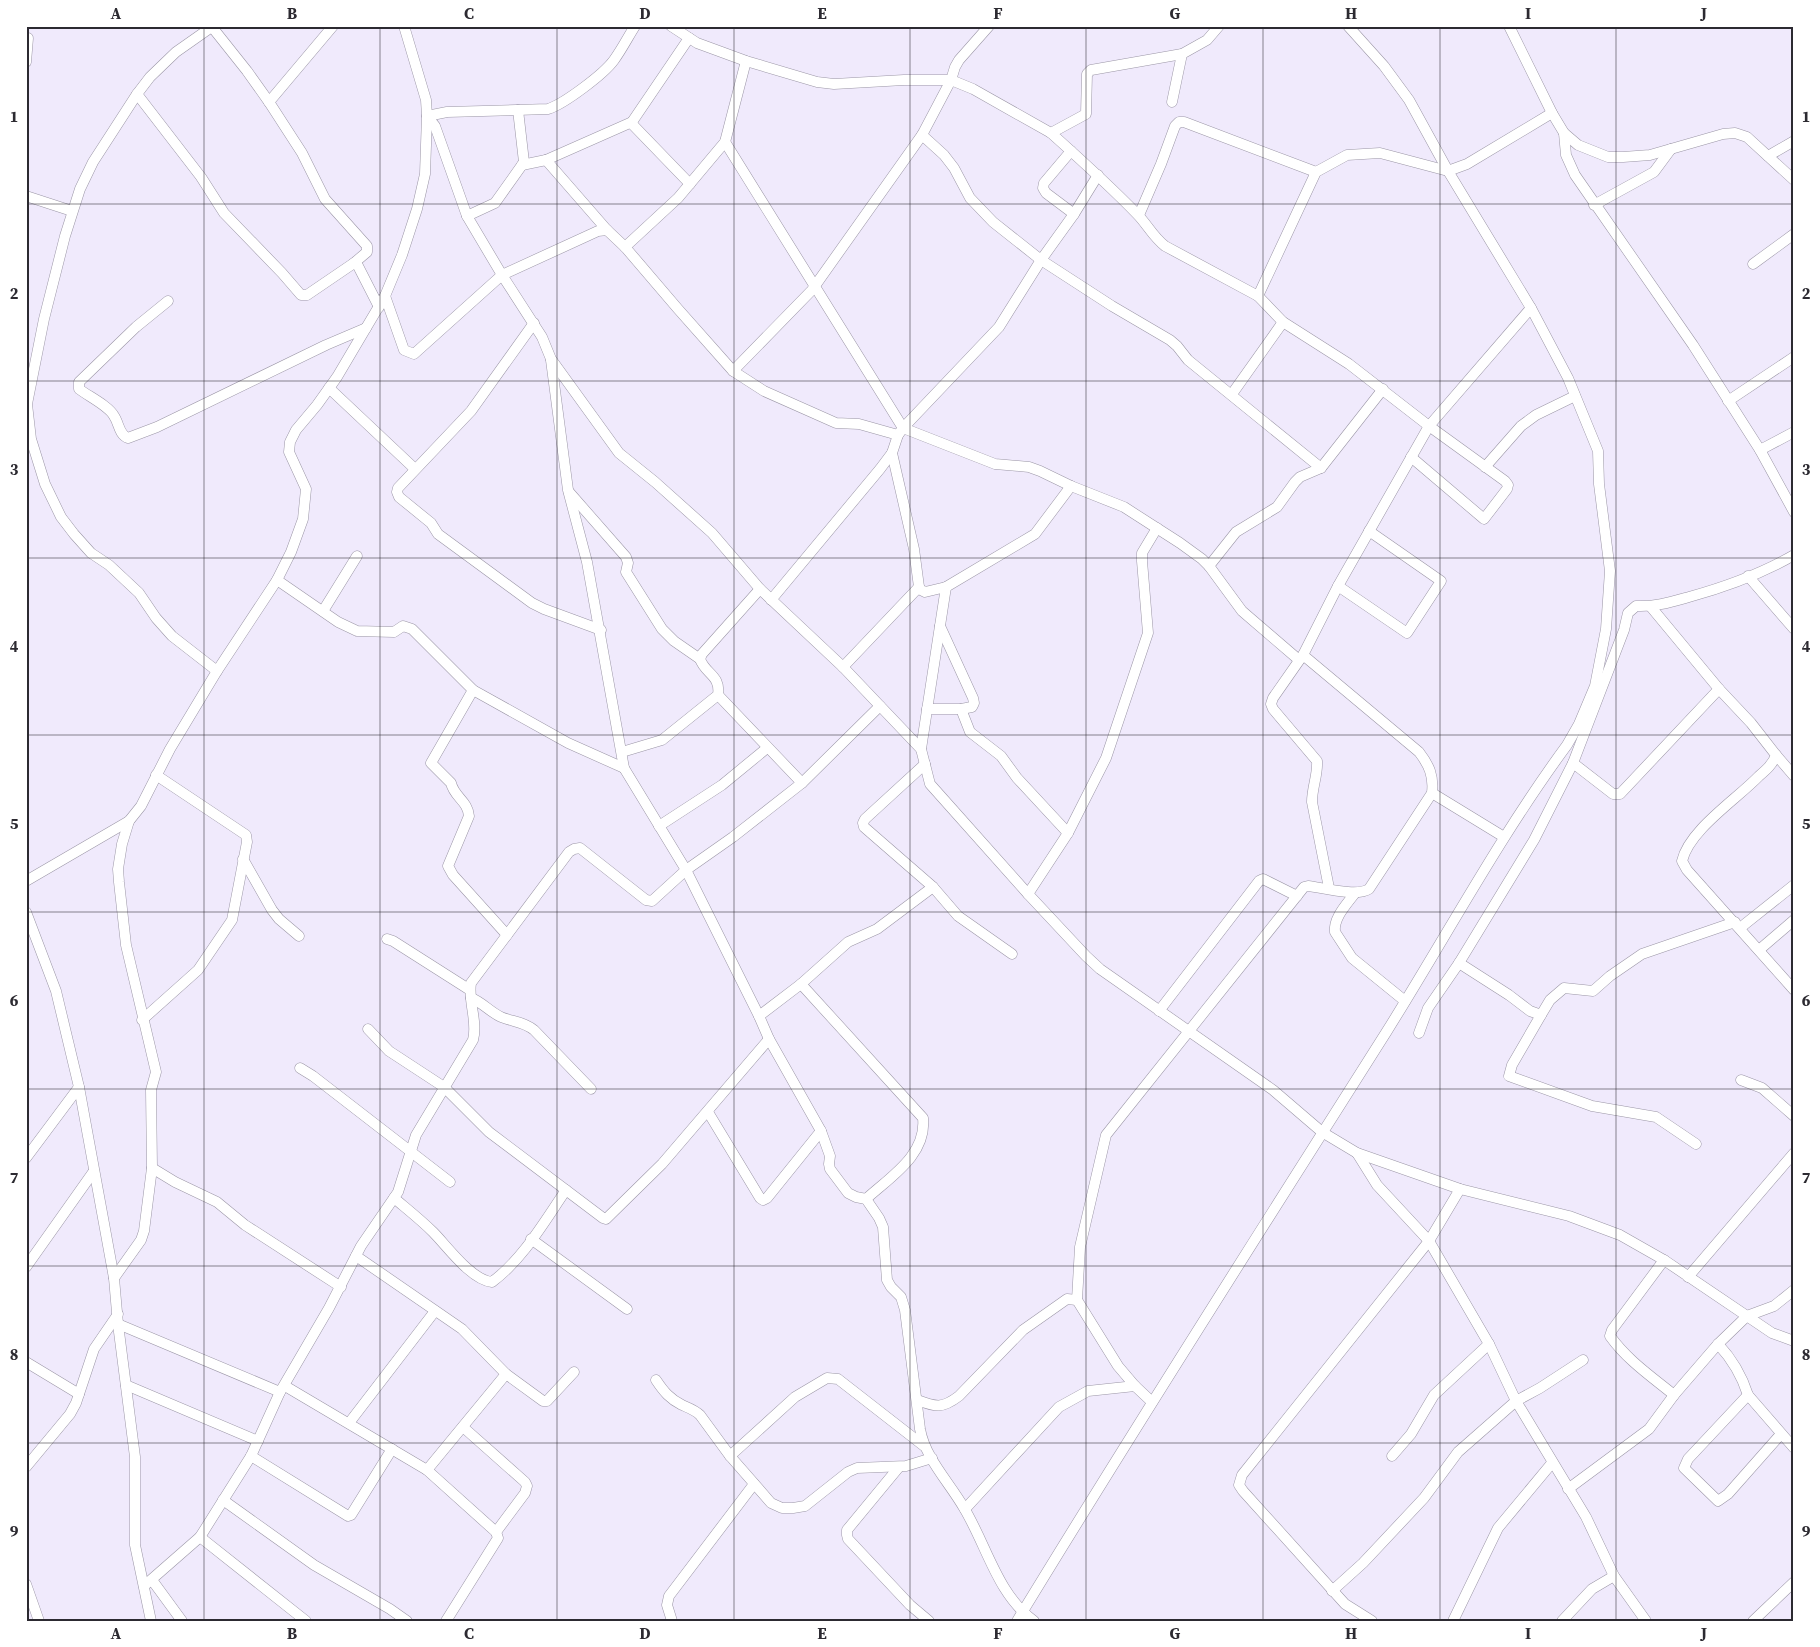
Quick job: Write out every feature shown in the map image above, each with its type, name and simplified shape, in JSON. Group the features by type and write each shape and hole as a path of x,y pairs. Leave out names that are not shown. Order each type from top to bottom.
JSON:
{"street":[{"path":"269,102 333,26"},
{"path":"26,881 129,821 141,806 170,749 277,580 291,552 303,519 306,489 289,452 290,442 296,430 329,388 385,296 402,255 417,209 425,174 426,100 404,26"},
{"path":"427,116 447,112 548,109 557,106 601,73 613,61 635,26"},
{"path":"671,26 689,38 746,61 817,82 834,84 904,80 951,80 973,89 1051,133 1139,216 1157,240 1164,246 1258,296 1283,322 1349,364 1383,389 1429,426 1508,484 1507,489 1484,519 1411,457"},
{"path":"733,370 812,290 922,135 951,80 959,60 989,26"},
{"path":"1051,133 1086,114 1087,74 1091,70 1182,54 1206,40 1219,26"},
{"path":"1020,1616 1405,1000 1504,837 1579,724 1595,686 1606,629 1610,571 1599,484 1599,459 1594,439 1568,378 1531,308 1448,171 1409,100 1384,66 1348,26"},
{"path":"1509,26 1552,113 1564,133 1578,144 1608,156 1650,155 1723,134 1735,133 1747,137 1794,180"},
{"path":"137,94 200,177 224,213 282,272 301,295 307,295 354,263 367,252 367,246 325,199 302,153 269,102 213,27 176,52 150,77 137,94 93,162 72,211 30,382 27,404 28,440 50,497 61,517 74,534 91,553 109,565 139,593 156,618 172,636 218,671"},
{"path":"26,62 28,38"},
{"path":"522,165 546,160 632,122 689,38"},
{"path":"1172,102 1182,54"},
{"path":"625,247 664,212 725,142 746,61"},
{"path":"468,216 495,203 522,165 518,110"},
{"path":"1258,296 1316,172 1347,155 1380,153 1448,171 1467,164 1552,113"},
{"path":"427,116 435,126 468,216 502,275 534,323 551,359 619,453 712,533 760,589 843,667 921,749"},
{"path":"632,122 690,184"},
{"path":"1139,216 1162,164 1175,126 1179,122 1184,122 1316,172"},
{"path":"1564,133 1566,155 1575,175 1693,345 1760,450 1794,512"},
{"path":"922,135 944,155 954,168 970,198 993,222 1041,260 1112,306 1170,340 1178,346 1188,360 1321,468"},
{"path":"1768,156 1794,141"},
{"path":"725,142 813,282 900,432"},
{"path":"1594,205 1654,172 1671,149"},
{"path":"1071,151 1044,183 1043,188 1046,193 1074,214"},
{"path":"546,160 733,370 764,391 836,423 859,424 900,432 995,464 1029,467 1124,507 1180,543 1209,566 1242,612 1419,752 1430,767 1433,783 1432,793 1369,889 1364,892 1355,893 1329,888 1308,886 1304,888 1106,1135 1080,1247 1076,1300 1118,1366 1152,1402"},
{"path":"771,600 892,453 900,432 999,327 1041,260 1098,176"},
{"path":"26,195 72,211"},
{"path":"385,296 404,350 414,354 502,275 598,231 607,230"},
{"path":"1754,264 1794,234"},
{"path":"354,263 357,264 379,307"},
{"path":"168,301 136,327 79,382 79,389 111,412 125,437 128,438 156,427 326,345 366,328"},
{"path":"1329,888 1312,802 1312,790 1318,769 1317,761 1273,709 1271,704 1273,698 1301,657 1338,586 1429,426 1531,308"},
{"path":"1232,394 1283,322"},
{"path":"534,323 472,411 415,469 398,488 397,492 399,497 431,523 438,534 532,603 601,630"},
{"path":"1728,401 1794,357"},
{"path":"551,359 568,490 587,562 601,630 624,768 686,870 769,1039 821,1132 830,1156 830,1169 848,1193 866,1199 883,1227 888,1284 902,1297 905,1310 924,1446"},
{"path":"329,388 415,469"},
{"path":"1209,566 1236,532 1277,507 1300,477 1321,468 1383,389"},
{"path":"1485,467 1521,426 1536,415 1575,396"},
{"path":"1760,450 1794,432"},
{"path":"892,453 914,550 919,587 925,592 946,587 1036,534 1071,486"},
{"path":"568,490 626,557 628,563 626,572 662,629 674,641 700,659 717,681 719,688 718,695 662,740 622,752"},
{"path":"1028,894 1068,833 1106,758 1148,633 1142,552 1156,528"},
{"path":"1338,586 1408,633 1441,581 1369,531"},
{"path":"1419,1033 1428,1008 1459,963 1534,840 1574,763 1624,630 1628,613 1636,606 1650,607 1719,588 1778,564 1794,555"},
{"path":"323,611 357,556"},
{"path":"1748,576 1794,628"},
{"path":"277,580 338,622 357,631 394,632 403,626 412,629 473,690 568,743 624,768"},
{"path":"843,667 919,587"},
{"path":"946,587 921,749 930,784 1028,894 1100,969 1273,1090 1322,1132 1357,1153 1460,1189 1570,1216 1620,1235 1664,1260 1772,1333 1794,1341"},
{"path":"700,659 702,654 760,589"},
{"path":"1650,607 1719,689 1751,722 1794,776"},
{"path":"927,709 961,709 972,707 974,703 940,625"},
{"path":"1574,763 1613,794 1620,794 1719,689"},
{"path":"473,690 431,763 451,784 468,808 469,816 448,866 453,875 507,935"},
{"path":"718,695 802,783"},
{"path":"148,1583 200,1537 251,1456 282,1389 341,1287 356,1256 394,1198 416,1135 469,1048 475,1033 470,994 471,983 569,852 580,848 584,850 646,900 652,900 686,870 733,837 802,783 880,706"},
{"path":"961,709 970,732 1001,756 1017,778 1068,833"},
{"path":"659,826 722,785 767,748"},
{"path":"1776,755 1774,761 1748,788 1696,834 1682,861 1687,870 1794,990"},
{"path":"924,764 865,819 864,827 933,887 958,916 1012,954"},
{"path":"142,1020 198,970 232,920 247,842 246,835 156,775"},
{"path":"1432,793 1504,837"},
{"path":"114,1278 141,1240 144,1231 152,1168 151,1090 156,1072 142,1020 126,945 118,882 122,844 129,821"},
{"path":"243,858 272,910 279,919 299,936"},
{"path":"1159,1011 1258,881 1262,879 1297,896"},
{"path":"1696,1144 1656,1117 1592,1106 1509,1076 1515,1058 1550,1000 1564,988 1593,992 1610,976 1642,954 1737,925 1794,884"},
{"path":"759,1016 802,984 848,942 877,929 933,887"},
{"path":"1355,893 1337,918 1334,928 1335,932 1352,958 1405,1000"},
{"path":"26,912 56,991 78,1086 114,1278 135,1457 135,1545 148,1583 151,1621"},
{"path":"1759,950 1794,920"},
{"path":"387,939 393,941 470,994 500,1017 525,1023 534,1030 590,1089"},
{"path":"1459,963 1530,1011 1541,1015"},
{"path":"802,984 923,1118 923,1134 913,1156 866,1199"},
{"path":"368,1029 390,1051 444,1087 488,1132 606,1219 662,1164 769,1039"},
{"path":"300,1068 450,1182"},
{"path":"1741,1080 1762,1088 1794,1116"},
{"path":"26,1158 78,1086"},
{"path":"708,1112 763,1200 767,1198 821,1132"},
{"path":"1688,1277 1794,1152"},
{"path":"1357,1153 1377,1185 1429,1241 1490,1344 1516,1401 1586,1517 1614,1576 1646,1621"},
{"path":"152,1168 174,1182 217,1202 245,1225 341,1287"},
{"path":"26,1268 94,1171"},
{"path":"1372,1621 1345,1604 1332,1591 1239,1485 1242,1475 1429,1241 1460,1189"},
{"path":"394,1198 433,1231 464,1265 486,1282 492,1282 506,1271 566,1190"},
{"path":"531,1239 627,1309"},
{"path":"356,1256 462,1329 506,1374 543,1401 547,1401 574,1372"},
{"path":"1664,1260 1612,1330 1610,1336 1617,1346 1645,1372 1674,1395"},
{"path":"1568,1489 1649,1429 1674,1395 1718,1344 1747,1316 1774,1306 1794,1290"},
{"path":"917,1400 936,1406 951,1402 960,1396 1022,1330 1067,1299 1076,1300"},
{"path":"349,1423 435,1310"},
{"path":"26,1467 70,1414 79,1394 94,1349 118,1314"},
{"path":"118,1324 282,1389 349,1423 427,1470 496,1532 498,1538 446,1621"},
{"path":"1392,1456 1411,1434 1434,1394 1490,1344"},
{"path":"1718,1344 1729,1356 1743,1380 1748,1396 1794,1448"},
{"path":"1332,1591 1363,1563 1424,1498 1458,1452 1516,1401 1583,1360"},
{"path":"26,1362 79,1394"},
{"path":"427,1470 506,1374"},
{"path":"730,1456 795,1397 827,1378 838,1379 924,1446 965,1509 1003,1587 1020,1616 1034,1621"},
{"path":"656,1380 671,1399 696,1411 700,1415 730,1456 754,1484 771,1503 782,1508 805,1506 848,1472 857,1468 899,1467 932,1458"},
{"path":"126,1385 258,1441"},
{"path":"965,1509 1060,1407 1088,1391 1135,1386"},
{"path":"1748,1396 1688,1459 1684,1468 1718,1501 1728,1494 1781,1434"},
{"path":"464,1427 525,1482 527,1486 496,1532"},
{"path":"251,1456 348,1516 351,1515 392,1449"},
{"path":"1453,1621 1498,1528 1552,1463"},
{"path":"899,1467 847,1530 847,1535 848,1539 910,1605 929,1621"},
{"path":"672,1621 667,1605 669,1596 754,1484"},
{"path":"224,1500 314,1565 390,1609 407,1621"},
{"path":"200,1537 306,1621"},
{"path":"1562,1621 1592,1589 1614,1576"},
{"path":"1753,1621 1794,1582"},
{"path":"148,1583 182,1621"},
{"path":"26,1584 38,1616 30,1621"}]}
